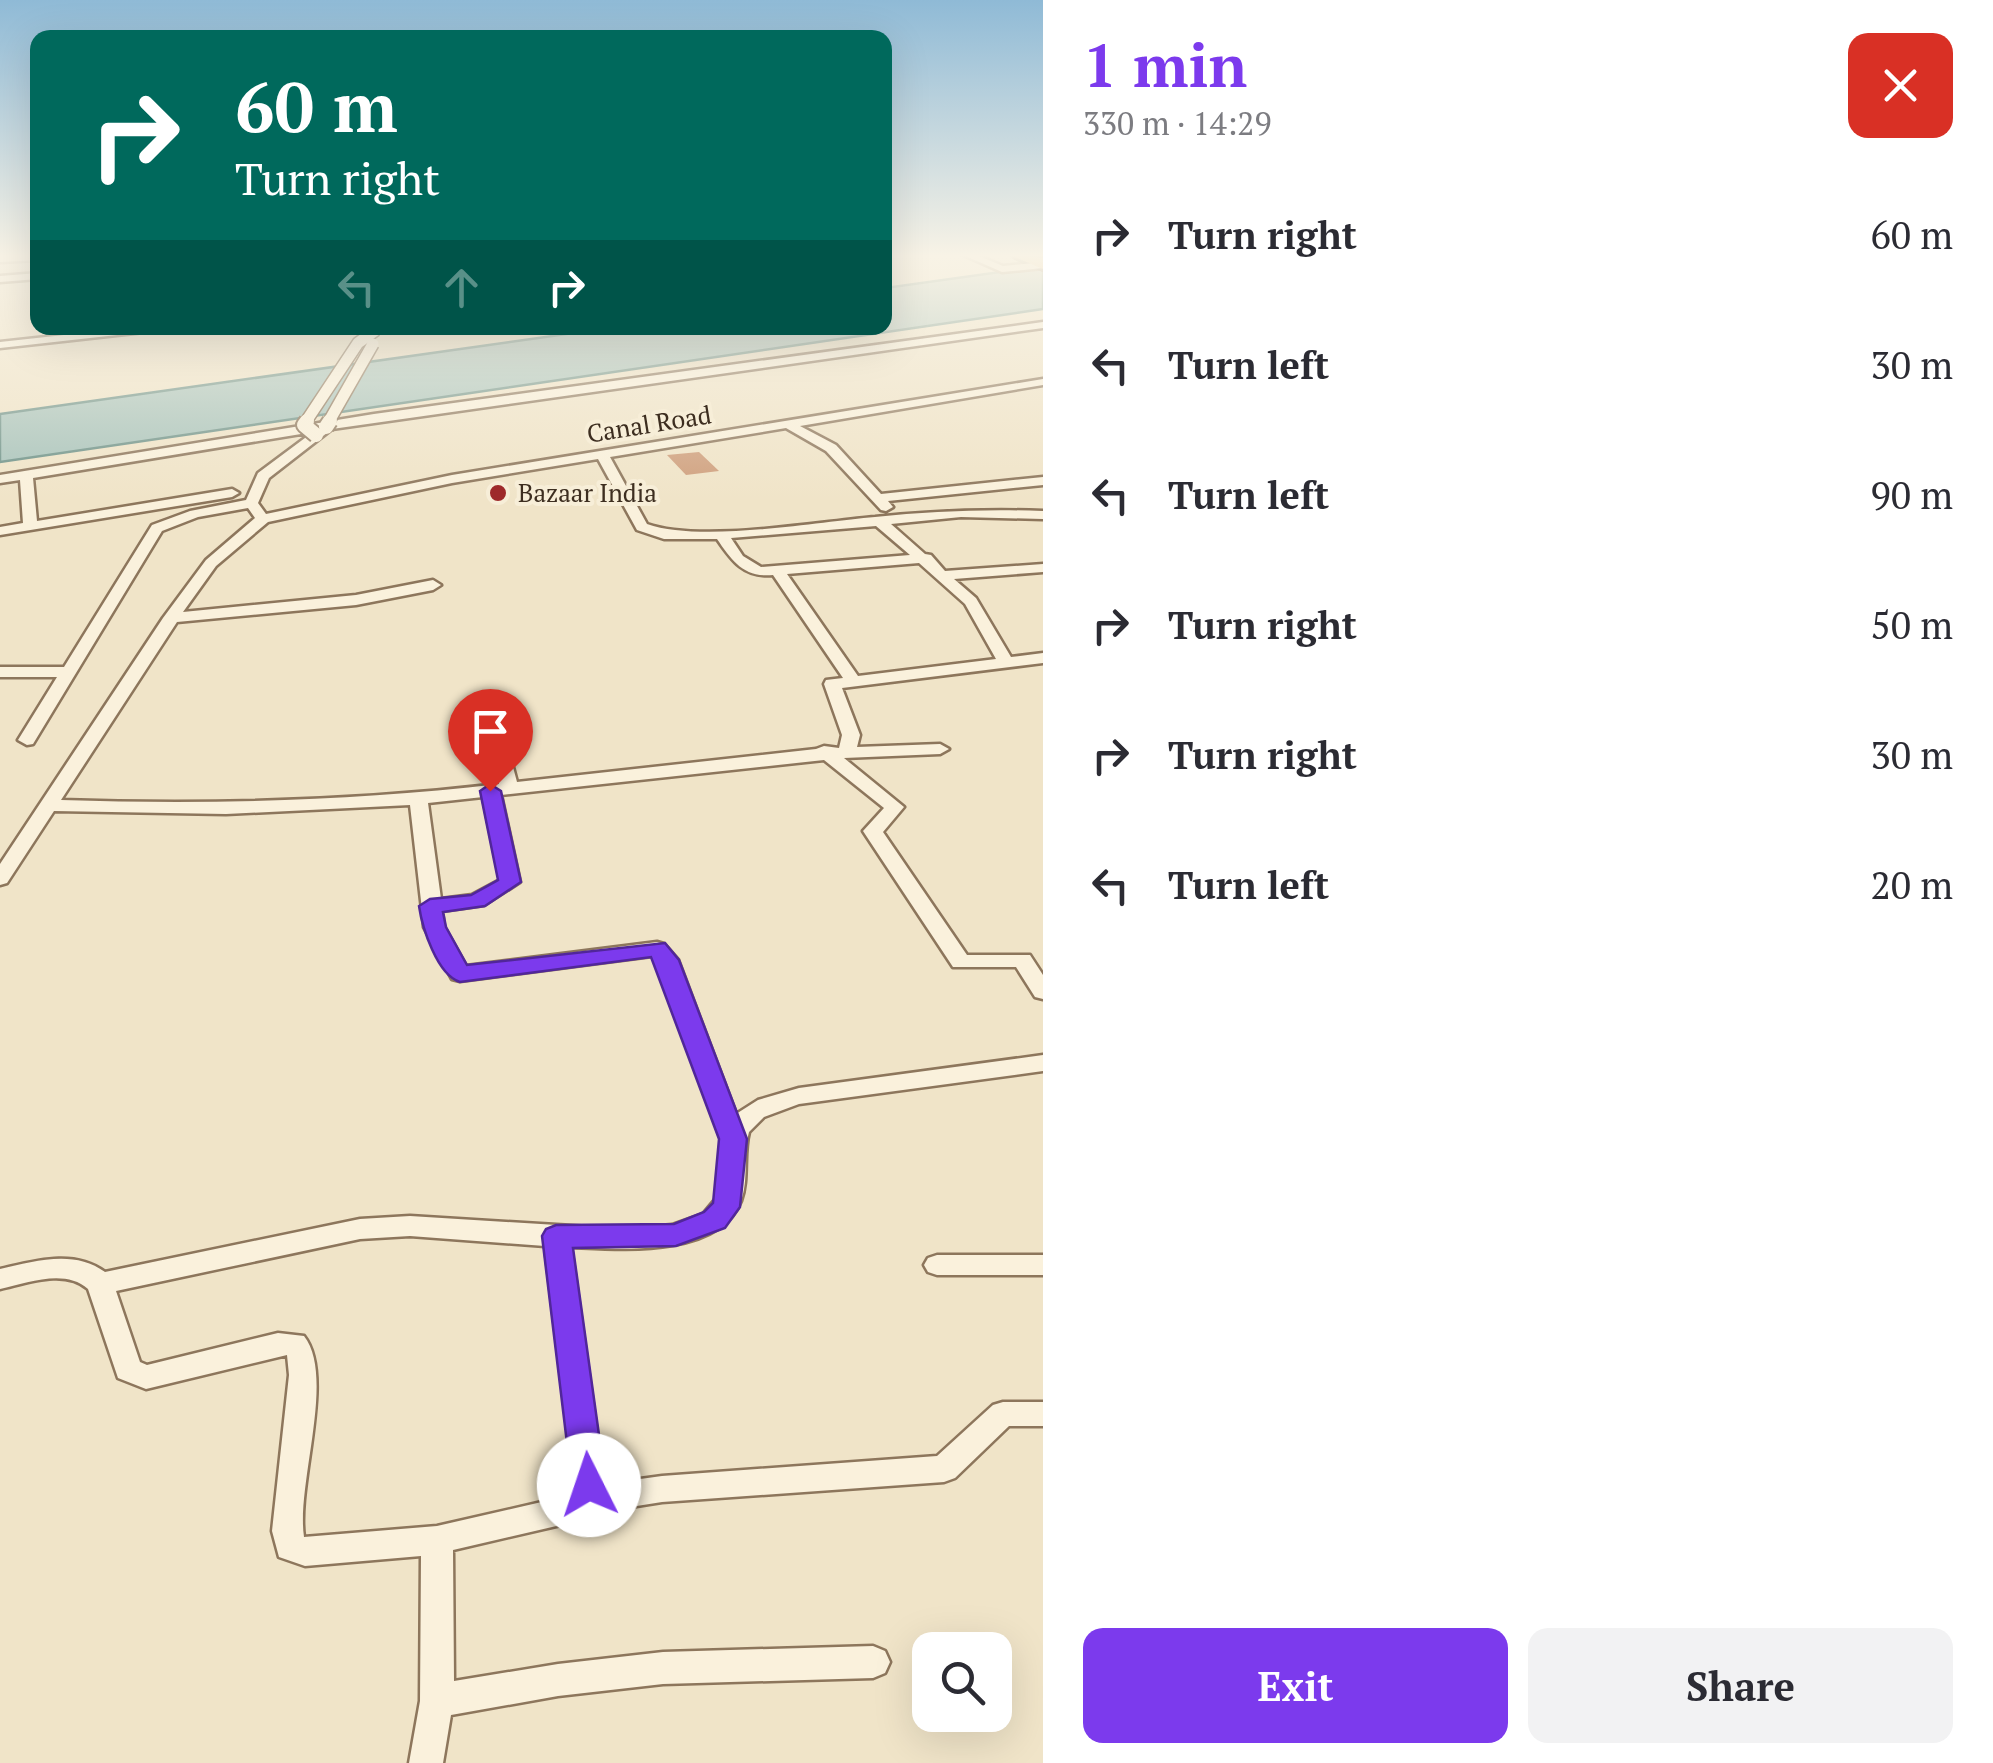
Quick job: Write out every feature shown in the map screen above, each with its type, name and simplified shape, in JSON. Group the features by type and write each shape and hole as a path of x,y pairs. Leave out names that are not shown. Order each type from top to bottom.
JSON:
{"street":[{"path":"0,345 79,336"},
{"path":"321,431 304,425 358,343 367,336"},
{"path":"28,740 157,528 252,496 276,464 321,431 375,336"},
{"path":"0,479 374,418 962,336"},
{"name":"Canal Road","path":"263,519 409,487 1040,386"},
{"path":"790,424 830,448 896,518"},
{"path":"602,454 642,527 664,536 722,535 961,513 1043,515"},
{"path":"26,475 30,526"},
{"path":"880,498 1043,481"},
{"path":"0,879 211,563 263,519 252,496"},
{"path":"0,532 252,496"},
{"path":"878,520 945,575 984,618 1006,662"},
{"path":"722,535 746,566 758,572 926,558"},
{"path":"945,575 1043,568"},
{"path":"778,572 853,680"},
{"path":"171,618 356,600 432,585"},
{"path":"847,750 849,726 831,688 853,680 1043,658"},
{"path":"0,672 68,672"},
{"path":"430,906 477,902 510,882 487,700"},
{"path":"48,805 216,810 418,798 824,751 940,750"},
{"path":"824,751 895,807 874,831 961,962 1022,960 1043,992"},
{"path":"100,1284 360,1229 410,1226 556,1236 676,1235 714,1220 726,1207 731,1190 733,1139 666,960 657,949 460,974 434,927 418,798"},
{"path":"733,1139 752,1113 794,1097 1043,1063"},
{"path":"556,1236 590,1467 589,1485 581,1500"},
{"path":"937,1265 1043,1265"},
{"path":"0,1279 77,1269 92,1274 100,1284 128,1370 135,1375 146,1377 278,1344 294,1344 301,1354 303,1375 287,1532 290,1547 304,1552 437,1540 544,1517 581,1500 662,1489 944,1469 1002,1414 1043,1414"},
{"path":"426,1763 437,1701 441,1608 437,1540"},
{"path":"437,1701 558,1680 663,1668 873,1662"}],"water":[{"path":"550,336 857,336 0,462 0,414"}],"building":[{"path":"699,452 719,471 686,475 667,455"}],"place":[{"name":"Bazaar India","path":"498,493"}],"route":[{"path":"490,791 510,882 477,902 430,906 434,927 460,974 657,949 666,960 733,1139 731,1190 726,1207 714,1220 676,1235 556,1236 565,1277 590,1467 589,1485"}]}
